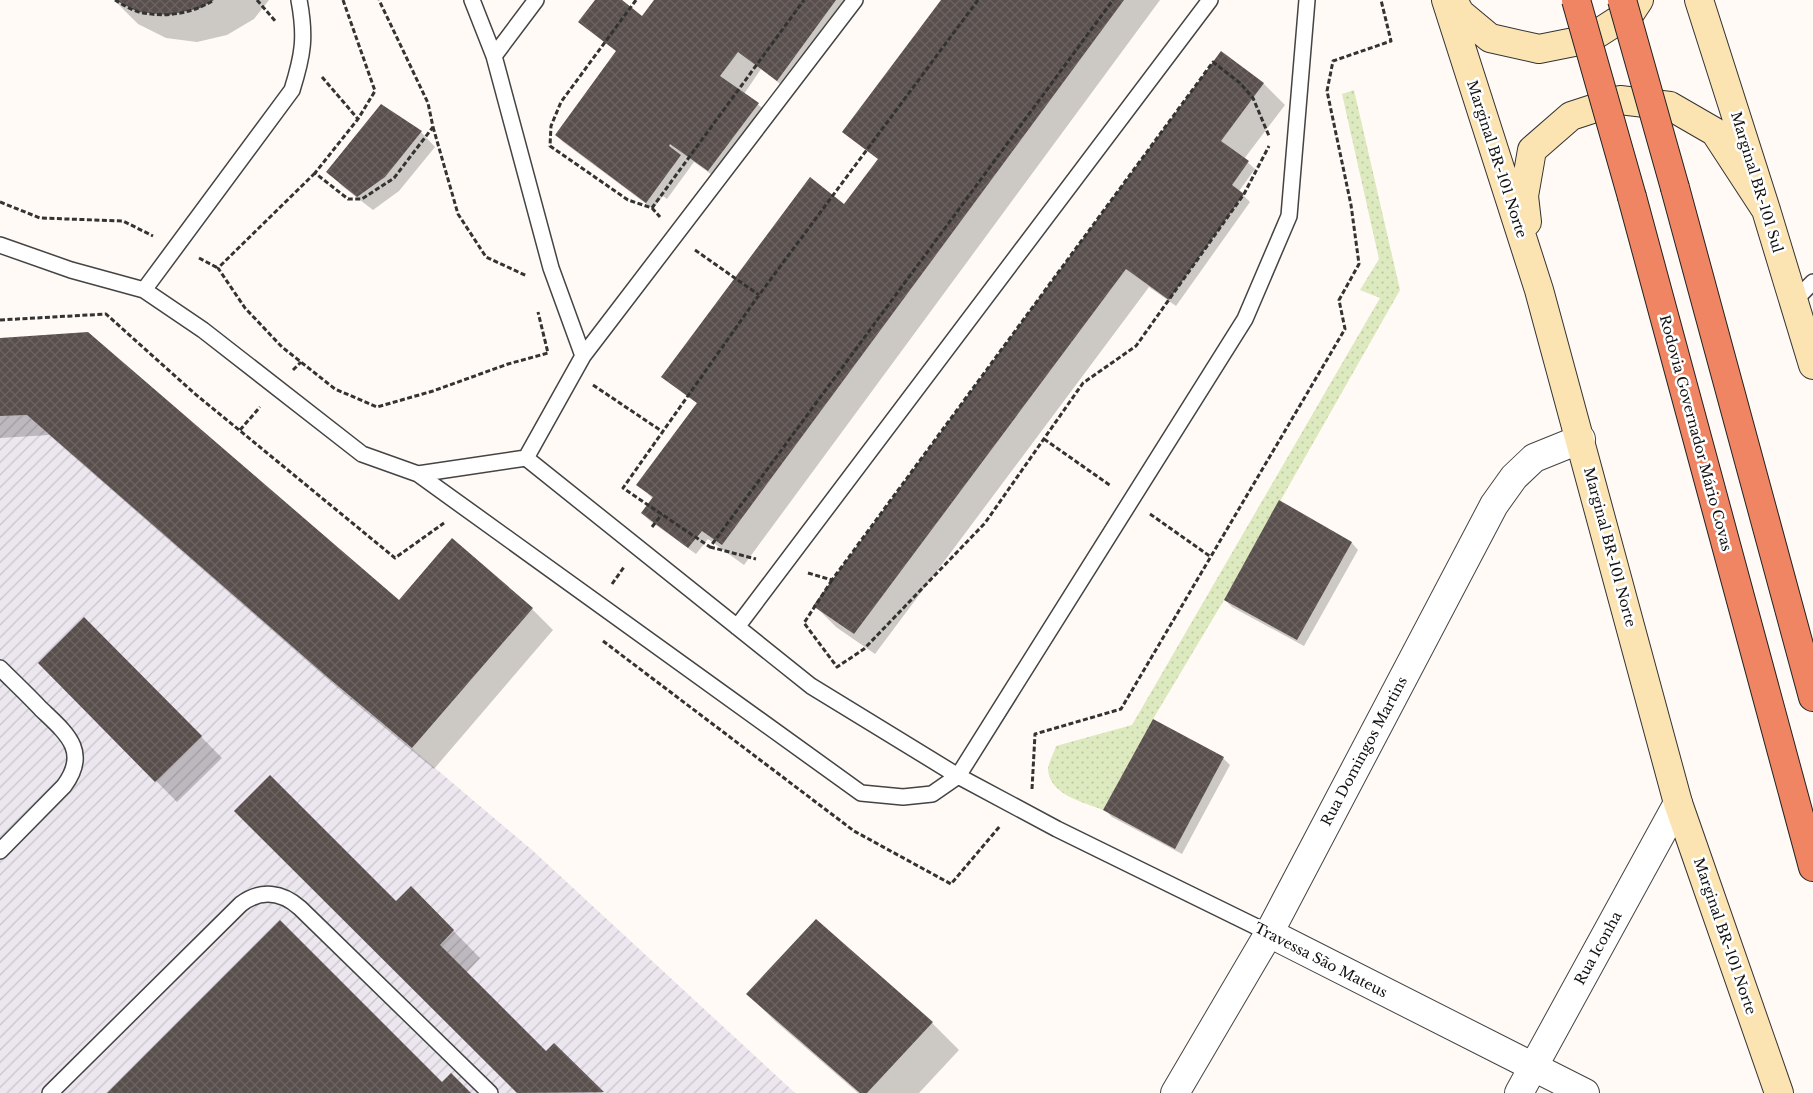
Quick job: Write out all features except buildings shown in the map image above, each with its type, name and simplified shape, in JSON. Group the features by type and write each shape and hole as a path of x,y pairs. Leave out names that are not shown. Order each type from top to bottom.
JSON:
{"highway":[{"name":"Rodovia Governador Mário Covas","path":"1576,0 1632,197 1813,867"},
{"path":"1622,0 1813,697"}],"main road":[{"name":"Marginal BR-101 Norte","path":"1446,0 1540,290 1678,803 1779,1093"},
{"path":"1453,0 1460,13 1490,38 1539,48 1589,39 1631,12 1639,0"},
{"name":"Marginal BR-101 Sul","path":"1699,0 1766,210 1813,366"},
{"path":"1540,290 1529,240 1524,196 1532,150 1571,116 1620,100 1670,106 1715,132 1766,210"}],"street":[{"name":"Rua Domingos Martins","path":"1175,1093 1269,933 1494,505 1514,477 1534,458 1581,439"},
{"name":"Rua Iconha","path":"1519,1093 1678,803"},
{"name":"Travessa São Mateus","path":"1269,933 1532,1068 1585,1093"}],"lane":[{"path":"144,290 292,90 302,59 304,26 299,0"},
{"path":"472,0 494,56 551,268 583,356"},
{"path":"494,56 536,0"},
{"path":"418,474 526,458 583,356 855,0"},
{"path":"737,628 1210,0"},
{"path":"0,245 71,270 144,290 203,330 362,454 418,474 861,793 903,797 932,794 958,776 1245,319 1289,216 1307,0"},
{"path":"1794,301 1813,282"},
{"name":"Travessa São Mateus","path":"526,458 811,686 958,776 1057,829 1269,933"},
{"path":"0,668 70,737 76,754 75,766 64,786 0,851"},
{"path":"50,1093 241,904 250,898 270,894 281,895 292,900 490,1093"}],"path":[{"path":"114,0 138,12 169,15 200,8 214,0"},
{"path":"218,268 315,172 358,119 375,92 343,0"},
{"path":"379,0 428,103 458,214 486,257 530,278"},
{"path":"636,0 561,102 551,126 550,146 628,200 652,208 675,235 759,295"},
{"path":"652,208 804,0"},
{"path":"757,560 710,547 623,488 759,295 978,0"},
{"path":"710,547 1113,0"},
{"path":"1213,62 1240,83 1253,98 1271,141 1244,194 1136,346 1083,383 985,523 864,649 837,667 804,623 832,580 1213,62"},
{"path":"315,172 348,199 362,199 394,178 433,127"},
{"path":"0,202 40,218 123,221 218,268 245,308 282,347 335,389 377,407 433,391 508,364 548,353"},
{"path":"537,306 548,353 663,432"},
{"path":"804,572 832,580"}],"shaded area":[{"path":"27,415 325,675 532,850 795,1093 0,1093 0,416"}],"green space":[{"path":"1354,90 1400,290 1224,600 1153,719 1103,810 1068,796 1054,785 1048,768 1056,746 1132,725 1380,298 1360,290 1379,259 1342,94"}]}
